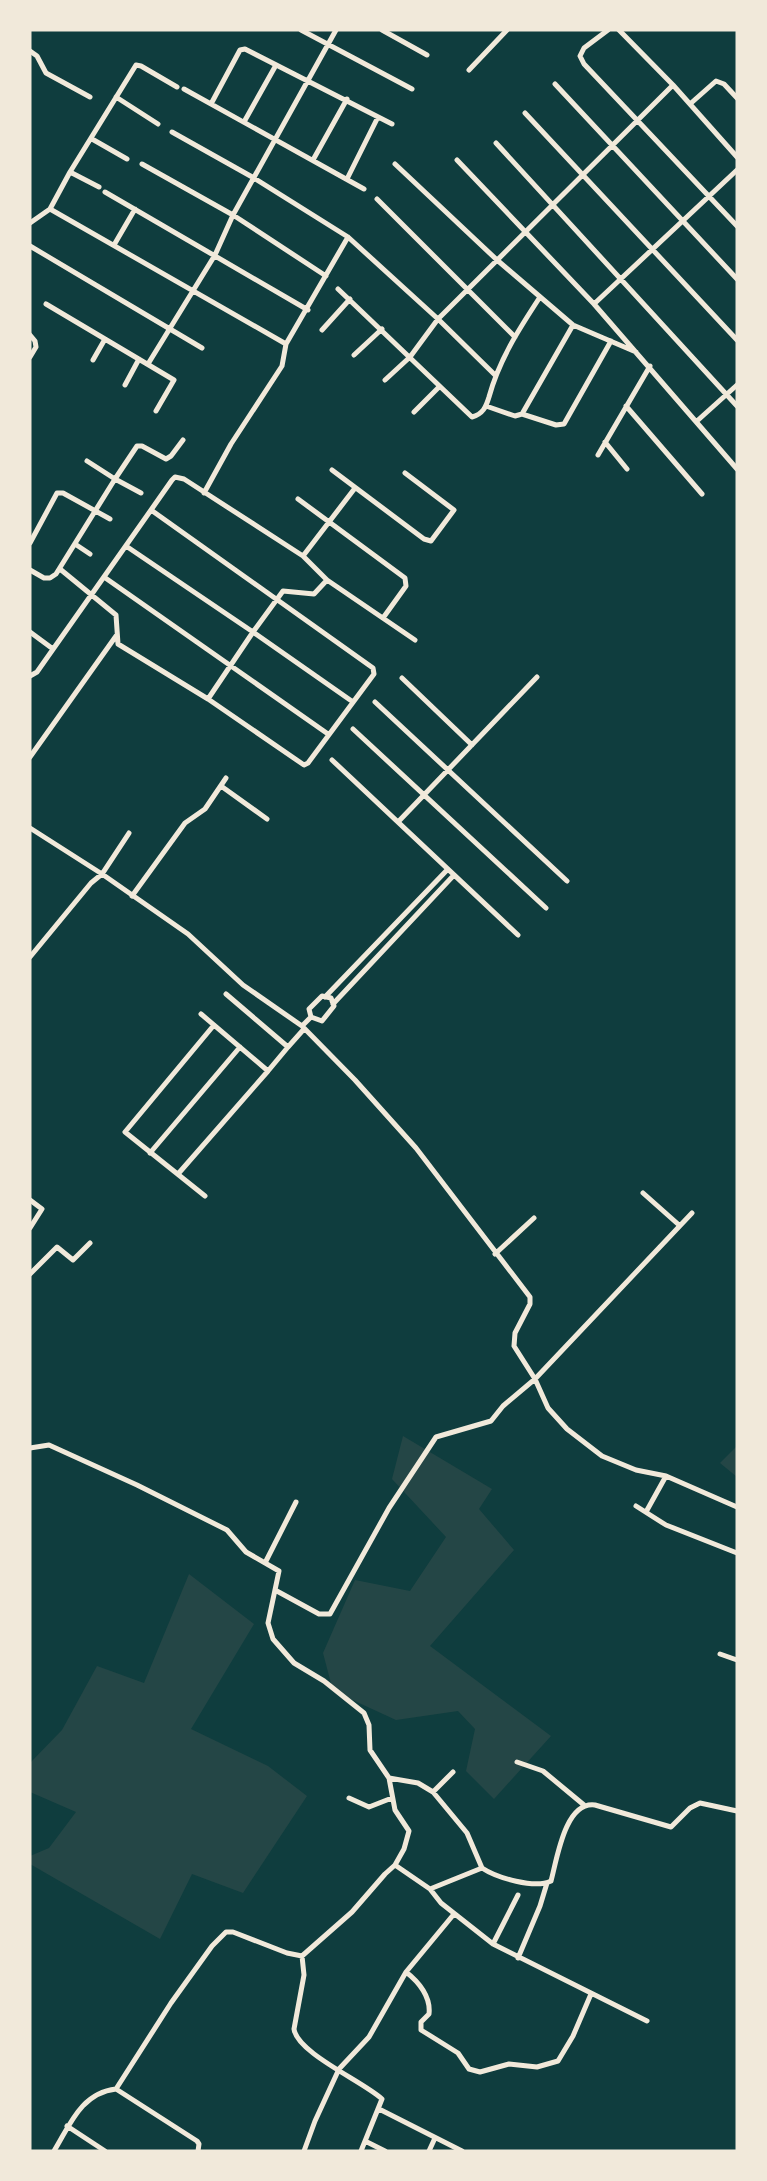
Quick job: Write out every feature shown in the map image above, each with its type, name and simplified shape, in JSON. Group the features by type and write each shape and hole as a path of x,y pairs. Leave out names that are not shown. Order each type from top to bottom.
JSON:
{"street":[{"path":"301,30 412,89"},
{"path":"148,364 215,255 233,215 336,30"},
{"path":"382,30 427,55"},
{"path":"469,70 507,30"},
{"path":"608,30 584,48 581,60 737,226"},
{"path":"619,30 673,85 737,157"},
{"path":"211,104 240,50 248,50 392,124"},
{"path":"30,51 37,56 46,73 90,97"},
{"path":"30,223 50,209 136,65 364,189"},
{"path":"244,122 276,65"},
{"path":"690,104 716,81 724,83 737,98"},
{"path":"555,85 737,279"},
{"path":"385,380 410,357 438,319 467,289 673,85"},
{"path":"116,97 158,124"},
{"path":"313,160 347,99"},
{"path":"525,113 737,340"},
{"path":"346,179 378,117"},
{"path":"172,132 254,178 348,237 495,375"},
{"path":"92,139 127,159"},
{"path":"496,143 737,406"},
{"path":"457,160 594,304 737,469"},
{"path":"142,164 233,215 326,276"},
{"path":"395,164 497,260 573,325 638,353"},
{"path":"594,304 737,170"},
{"path":"70,172 99,187"},
{"path":"106,192 307,310"},
{"path":"377,199 515,337"},
{"path":"50,209 286,344"},
{"path":"114,245 135,209"},
{"path":"204,493 231,444 282,366 286,356 286,344 348,237"},
{"path":"30,246 202,348"},
{"path":"338,289 472,417 481,414 486,406 495,375 540,297"},
{"path":"322,330 350,299"},
{"path":"46,304 174,380 156,411"},
{"path":"522,414 573,325"},
{"path":"354,355 382,329"},
{"path":"30,335 36,347 30,357"},
{"path":"93,359 105,339"},
{"path":"486,406 515,416 522,414 556,425 564,424 611,341"},
{"path":"125,385 139,359"},
{"path":"597,455 650,366"},
{"path":"697,421 737,385"},
{"path":"414,412 439,387"},
{"path":"626,406 702,494"},
{"path":"30,569 50,579 60,569 95,509 137,446 166,459 183,440"},
{"path":"605,442 627,469"},
{"path":"87,461 141,493"},
{"path":"332,470 431,541 454,510 405,473"},
{"path":"30,676 37,672 175,477 184,479 303,556 327,580 415,640"},
{"path":"303,556 355,488"},
{"path":"30,543 57,493 63,493 110,519"},
{"path":"298,499 406,581 407,586 383,618"},
{"path":"60,569 116,615 118,644 208,699 304,765 308,763 373,674 373,668 151,510"},
{"path":"75,544 90,554"},
{"path":"126,546 353,702"},
{"path":"104,577 328,734"},
{"path":"208,699 276,598 286,591 314,594 327,580"},
{"path":"30,632 53,649"},
{"path":"30,757 118,633"},
{"path":"398,822 537,677"},
{"path":"402,678 472,745"},
{"path":"375,702 567,881"},
{"path":"353,729 547,908"},
{"path":"332,760 518,935"},
{"path":"132,896 184,823 205,809 226,778"},
{"path":"220,786 267,819"},
{"path":"30,828 188,934 243,985 303,1028 355,1080 416,1148 530,1297 530,1304 515,1333 514,1346 548,1408 591,1449 636,1471 666,1476 737,1507"},
{"path":"30,957 91,883 102,874 129,833"},
{"path":"325,997 447,869"},
{"path":"311,1017 322,1021 333,1004 454,875"},
{"path":"394,925 401,931"},
{"path":"226,994 288,1048"},
{"path":"311,1017 309,1009 322,996 331,998 333,1004"},
{"path":"201,1014 268,1071"},
{"path":"178,1174 288,1048 311,1017"},
{"path":"205,1196 125,1132 214,1026"},
{"path":"150,1153 240,1047"},
{"path":"643,1193 679,1225"},
{"path":"30,1200 42,1209 30,1228"},
{"path":"275,1590 319,1615 330,1614 389,1508 436,1437 446,1432 489,1423 692,1213"},
{"path":"495,1254 534,1218"},
{"path":"30,1274 57,1247 73,1260 90,1243"},
{"path":"30,1448 49,1445 227,1530 246,1552 279,1572 268,1623 272,1639 294,1663 324,1681 364,1713 369,1725 370,1750 389,1778 396,1810 409,1831 404,1849 395,1865 352,1912 302,1956"},
{"path":"646,1512 666,1476"},
{"path":"265,1563 296,1502"},
{"path":"636,1506 666,1525 737,1553"},
{"path":"720,1654 737,1660"},
{"path":"517,1762 543,1771 584,1805"},
{"path":"433,1792 453,1772"},
{"path":"389,1778 418,1783 433,1792 467,1833 482,1868 499,1877 538,1885 551,1881 565,1831 579,1808 584,1805 595,1805 671,1827 690,1808 700,1803 737,1811"},
{"path":"349,1798 368,1807 392,1798"},
{"path":"395,1865 430,1889 440,1903 493,1944 647,2021"},
{"path":"430,1889 482,1868"},
{"path":"518,1958 547,1883"},
{"path":"493,1944 518,1895"},
{"path":"304,2151 314,2121 339,2069 369,2038 406,1972 454,1914"},
{"path":"116,2089 172,2003 223,1935 233,1932 302,1956"},
{"path":"302,1956 304,1975 294,2029 295,2037 306,2048 381,2097 379,2109 361,2151"},
{"path":"406,1972 415,1979 428,2000 429,2014 421,2022 420,2029 458,2053 469,2069 480,2072 509,2064 537,2067 558,2061 591,1994"},
{"path":"54,2151 67,2126 88,2099 106,2090 116,2089 197,2141 200,2144 198,2151"},
{"path":"379,2109 463,2151"},
{"path":"67,2126 104,2151"},
{"path":"429,2151 435,2138"},
{"path":"365,2141 385,2151"}],"shaded area":[{"path":"403,1436 492,1489 479,1509 514,1550 430,1646 551,1736 494,1799 466,1771 475,1729 458,1711 396,1720 333,1691 323,1653 355,1580 410,1591 446,1537 392,1479"},
{"path":"737,1446 737,1477 720,1463"},
{"path":"189,1574 254,1624 191,1729 268,1766 307,1796 243,1893 192,1874 160,1939 30,1864 30,1856 49,1848 76,1812 30,1792 30,1763 62,1730 97,1666 144,1683"}]}
